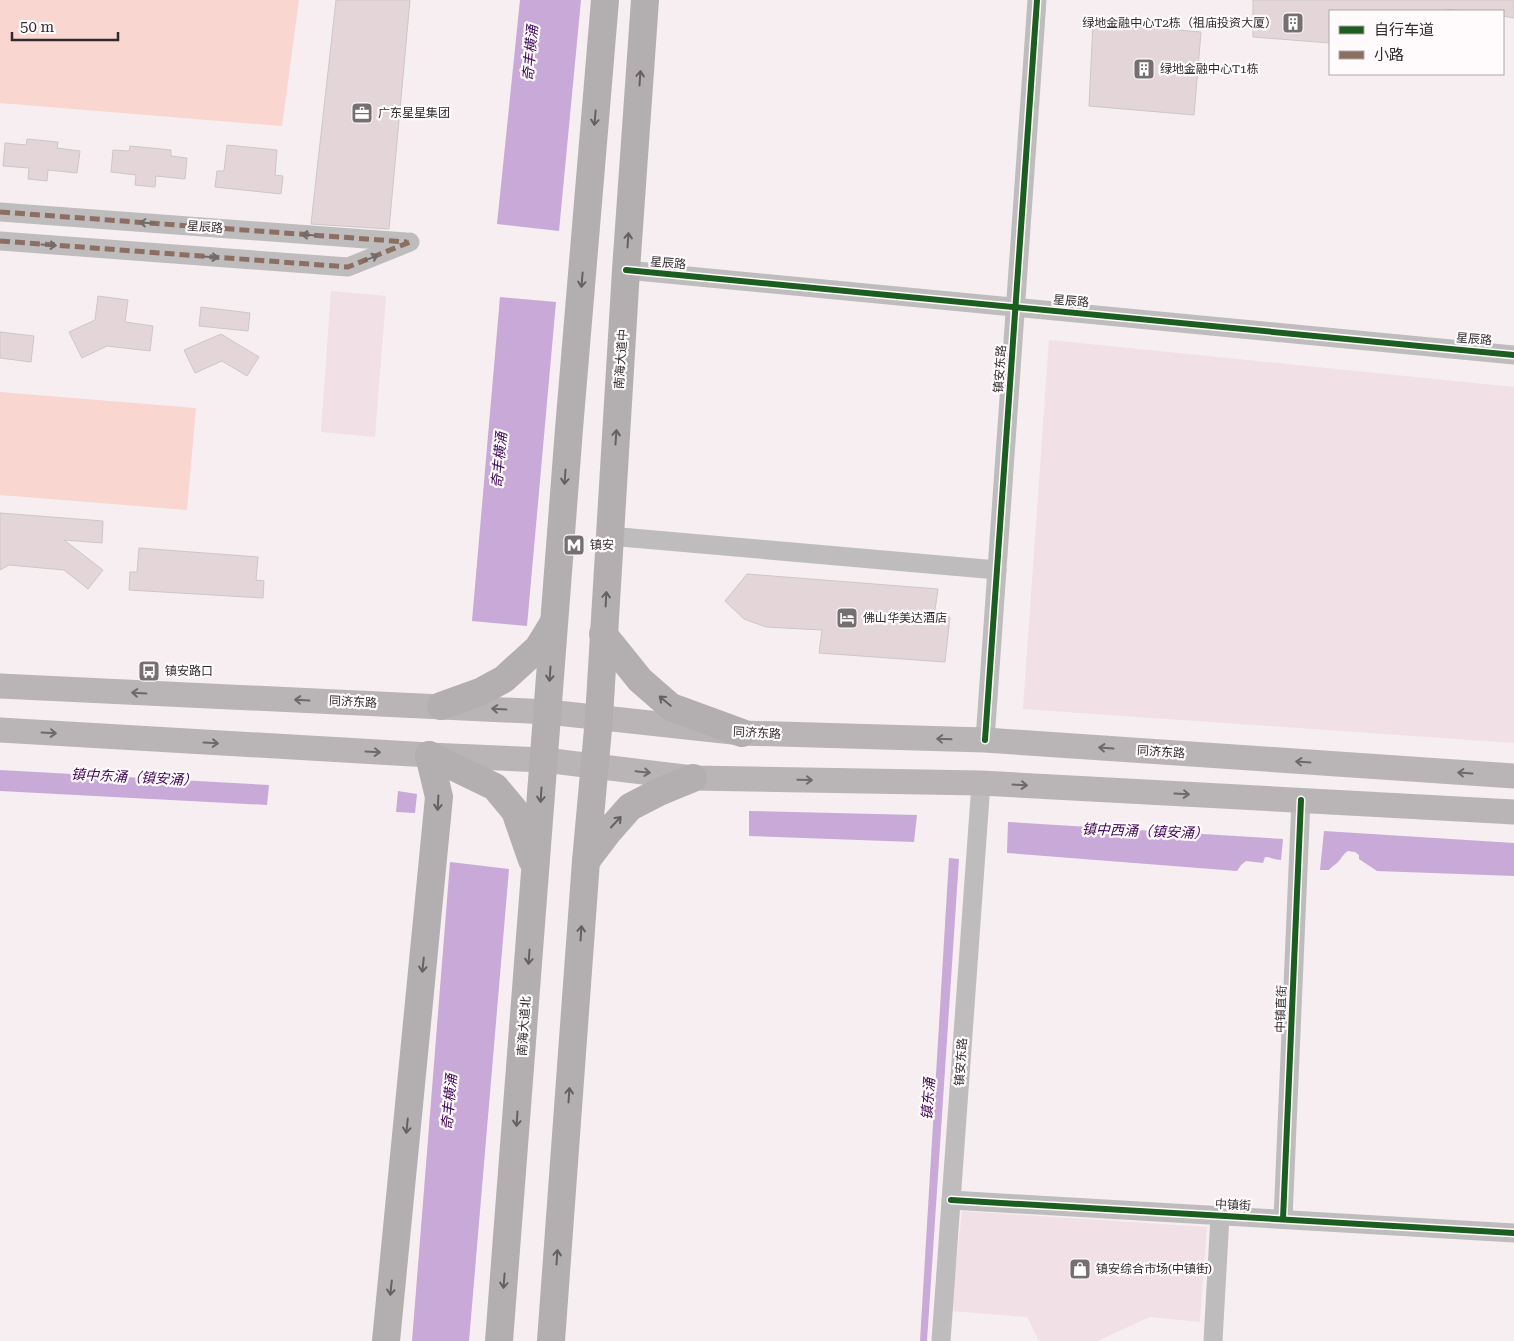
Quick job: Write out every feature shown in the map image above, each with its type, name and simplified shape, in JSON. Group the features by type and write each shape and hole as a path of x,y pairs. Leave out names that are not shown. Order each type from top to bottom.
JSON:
{"highway":[{"path":"548,712 569,429 605,0"},
{"name":"南海大道中","path":"599,718 626,270 645,0"},
{"path":"441,706 480,692 504,679 538,648 554,621"},
{"path":"603,634 640,680 671,707 742,733"},
{"name":"南海大道北","path":"499,1341 548,712"},
{"path":"551,1341 586,861 599,718"},
{"path":"429,755 495,786 515,811 536,869"},
{"path":"386,1341 439,797 429,755"},
{"path":"586,861 630,807 693,778"}],"main road":[{"name":"同济东路","path":"0,686 548,712 742,733 985,740 1514,776"},
{"path":"0,730 544,760 693,778 981,783 1514,812"}],"street":[{"name":"镇安东路","path":"985,740 1037,0"},
{"name":"星辰路","path":"0,212 410,242 348,267 0,241"},
{"name":"星辰路","path":"626,270 1514,354"},
{"path":"609,536 997,570"},
{"name":"镇安东路","path":"941,1341 981,783"},
{"name":"中镇直街","path":"1284,1219 1301,800"},
{"name":"中镇街","path":"951,1200 1514,1233"},
{"path":"1213,1341 1220,1216"}],"shaded area":[{"path":"0,0 299,0 282,126 0,103"},
{"path":"331,291 386,296 375,437 321,432"},
{"path":"1049,340 1514,387 1514,743 1023,709"},
{"path":"0,392 196,408 187,510 0,495"},
{"name":"镇安综合市场(中镇街)","path":"962,1211 1207,1227 1200,1322 1150,1317 1097,1341 1039,1341 1027,1317 951,1311"}],"water":[{"name":"奇丰横涌","path":"520,0 581,0 559,231 497,224"},
{"name":"奇丰横涌","path":"500,297 556,302 527,626 472,621"},
{"path":"0,770 269,785 267,805 0,791"},
{"path":"398,791 417,794 415,813 396,812"},
{"path":"749,811 917,815 914,842 749,836"},
{"name":"镇中西涌（镇安涌）","path":"1008,822 1283,839 1281,860 1265,857 1263,863 1246,861 1237,871 1007,853"},
{"path":"1324,831 1514,843 1514,876 1377,871 1359,859 1359,855 1355,852 1348,851 1329,870 1320,870"},
{"path":"949,858 959,859 927,1341 920,1341"},
{"name":"奇丰横涌","path":"450,862 509,869 469,1341 412,1341"}],"building":[{"name":"广东星星集团","path":"336,0 410,0 389,229 311,224"},
{"name":"绿地金融中心T2栋（祖庙投资大厦）","path":"1253,0 1514,0 1514,18 1504,16 1504,10 1329,10 1329,43 1253,37"},
{"name":"绿地金融中心T1栋","path":"1093,23 1201,32 1194,115 1089,106"},
{"path":"27,139 58,142 57,148 80,151 77,173 48,170 47,181 28,179 29,168 3,166 5,143 26,145"},
{"path":"227,145 277,150 275,175 283,176 281,194 215,187 217,171 224,171"},
{"path":"130,146 171,150 171,156 187,158 185,179 156,176 155,187 135,185 136,175 111,172 113,150 129,151"},
{"path":"98,296 128,300 125,322 153,326 150,351 107,346 82,358 69,332 95,320"},
{"path":"201,307 250,313 248,331 199,326"},
{"path":"0,332 34,336 31,362 0,358"},
{"path":"221,334 259,357 247,376 222,361 195,373 184,350"},
{"path":"0,513 103,521 102,543 64,540 103,570 88,589 64,570 9,565 0,570"},
{"path":"139,548 258,557 256,580 264,581 263,598 129,590 130,572 137,572"},
{"name":"佛山华美达酒店","path":"747,574 938,589 934,617 950,617 945,662 819,653 822,630 766,627 744,619 725,601"}],"marked path":[{"path":"0,212 407,242"},
{"path":"0,241 348,267 410,242"}],"cycle path":[{"path":"985,740 1037,0"},
{"path":"626,270 1514,355"},
{"path":"1283,1219 1301,800"},
{"path":"951,1200 1514,1233"}],"place":[{"name":"绿地金融中心T2栋（祖庙投资大厦）","path":"1293,23"},
{"name":"绿地金融中心T1栋","path":"1144,69"},
{"name":"广东星星集团","path":"362,113"},
{"name":"镇安","path":"574,545"},
{"name":"佛山华美达酒店","path":"847,618"},
{"name":"镇安路口","path":"149,671"},
{"name":"镇安综合市场(中镇街)","path":"1080,1269"}],"water label":[{"name":"镇中东涌（镇安涌）","path":"134,777"},
{"name":"镇东涌","path":"928,1099"}]}
